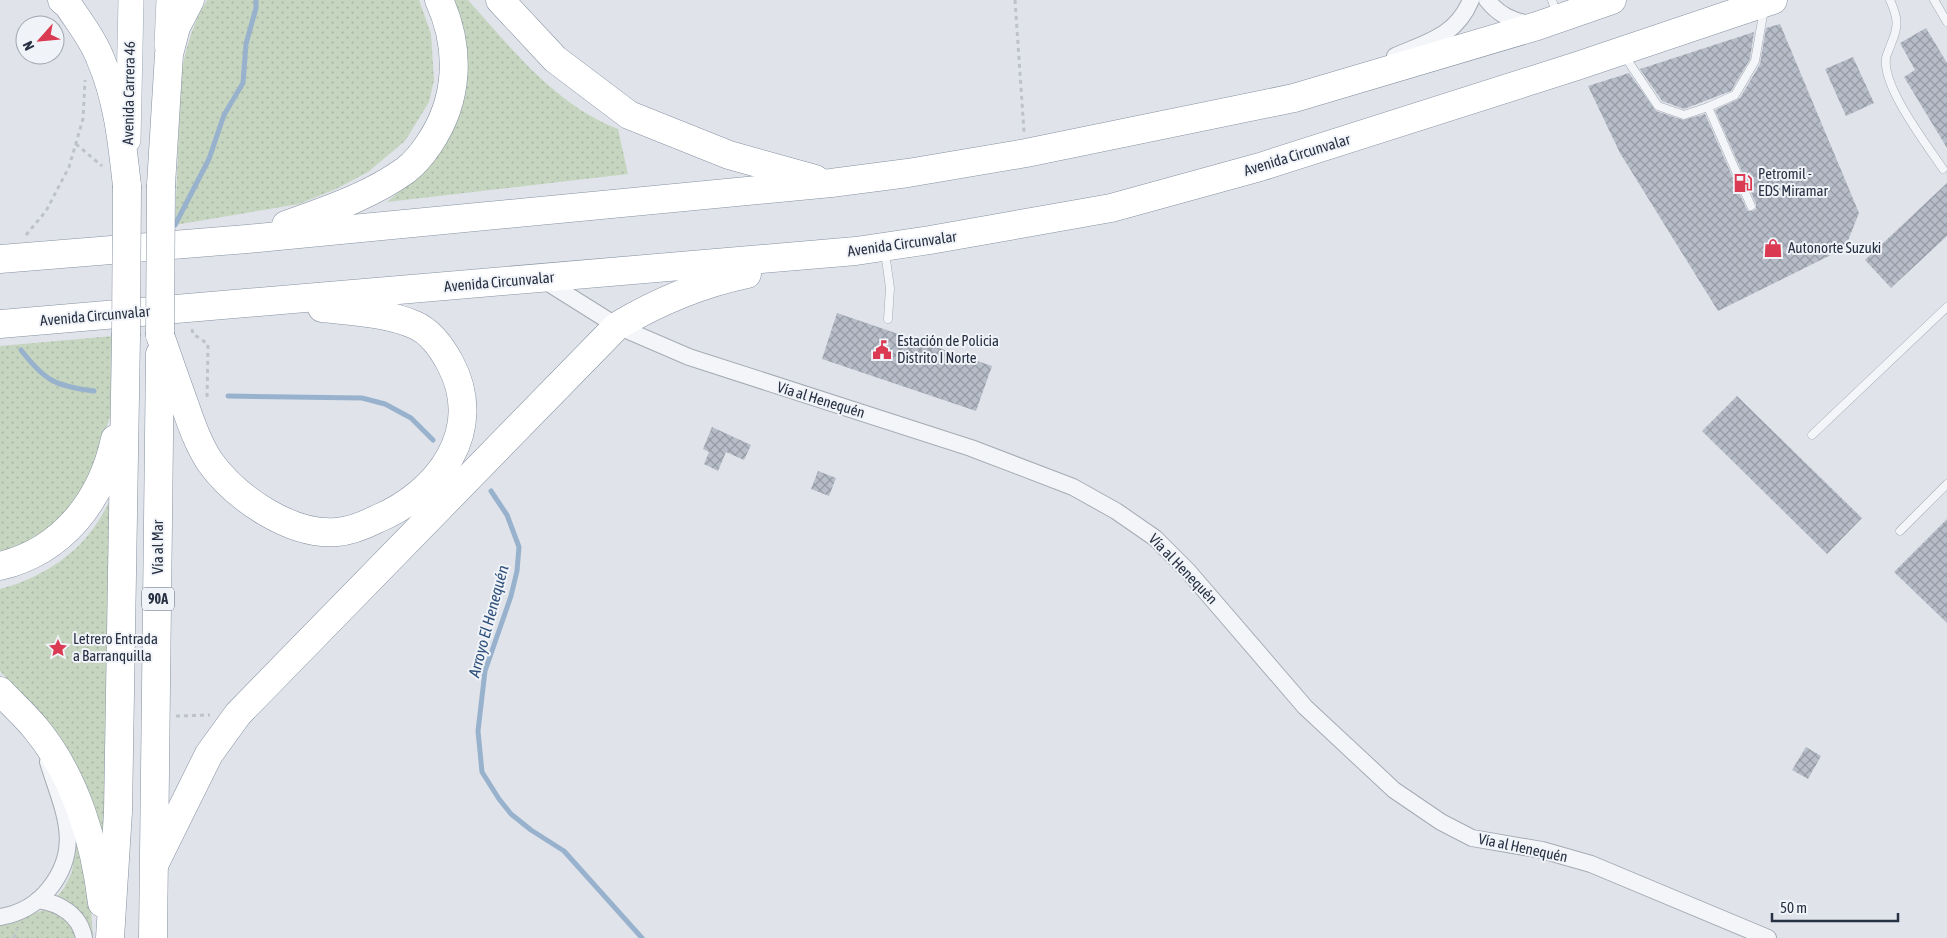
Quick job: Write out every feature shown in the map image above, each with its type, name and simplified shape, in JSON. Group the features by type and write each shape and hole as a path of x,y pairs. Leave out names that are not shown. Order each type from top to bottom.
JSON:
{"highway":[{"path":"62,0 68,5 100,56 118,111 128,186"},
{"name":"Vía al Mar","path":"153,938 157,717 161,185 169,54 176,27 190,0"},
{"path":"247,239 343,205 366,194 408,168 424,150 434,136 448,107 453,82 454,50 446,16 439,0"},
{"path":"500,0 555,59 629,115 729,155 831,183"},
{"path":"5,250 50,255 247,239 831,183 908,173 1026,153 1294,98 1324,90 1549,15 1612,0"},
{"name":"Avenida Circunvalar","path":"0,324 856,251 1111,208 1260,167 1621,51 1769,1"},
{"name":"90A","path":"110,938 118,812 128,186"},
{"path":"155,862 209,754 238,714 617,326 651,306 700,286 744,274 856,251"},
{"path":"160,336 198,442 222,477 246,499 262,510 280,520 304,529 337,532 362,526 386,516 409,502 424,490 446,466 453,454 458,438 462,417 460,390 454,370 443,349 428,333 415,325 397,320 369,314 263,301"},
{"path":"0,566 35,554 70,529 94,496 110,462 119,423 126,336"},
{"path":"0,691 37,730 55,755 68,779 92,846 100,886 105,938"}],"main road":[{"name":"Avenida Carrera 46","path":"128,186 132,0"},
{"path":"161,185 169,0"}],"street":[{"path":"1324,90 1442,36 1466,12 1470,0"},
{"path":"1487,0 1499,13 1513,21 1549,15"},
{"name":"Vía al Henequén","path":"541,278 617,326 689,358 971,448 1073,488 1116,511 1156,538 1188,571 1305,707 1394,790 1441,822 1472,838 1542,850 1592,864 1768,938"},
{"path":"0,917 16,913 38,900 48,891 61,871 69,846 68,829 37,730"},
{"path":"38,900 50,902 72,915 81,926 84,938"}],"lane":[{"path":"1890,0 1897,18 1897,29 1886,59 1890,83 1904,110 1943,169"},
{"path":"1934,0 1947,22"},
{"path":"1621,51 1658,106 1684,115 1708,107 1735,95 1755,62 1769,1"},
{"path":"1708,107 1751,206"},
{"path":"885,247 890,288 888,320"},
{"path":"1812,435 1947,307"},
{"path":"1900,532 1947,484"}],"path":[{"path":"1015,0 1026,153"},
{"path":"5,250 46,210 69,167 82,119 85,80"},
{"path":"189,308 193,334 208,344 207,401"},
{"path":"157,717 238,714"}],"green space":[{"path":"207,0 419,0 431,34 434,80 429,102 405,141 368,172 336,189 299,204 175,225 181,76 190,36"},
{"path":"450,0 468,0 536,74 574,105 596,119 618,129 628,174 387,202 431,159 447,136 459,112 466,87 467,60 462,31"},
{"path":"113,336 111,414 88,484 67,518 0,559 0,346"},
{"path":"113,495 107,855 51,728 0,671 0,589 24,581 49,569 71,553 93,529"},
{"path":"76,835 90,896 93,938 0,938 0,921 47,909 64,888 72,872"}],"building":[{"name":"Petromil - EDS Miramar","path":"1780,24 1859,213 1845,248 1718,311 1620,153 1588,86 1629,73 1656,111 1683,120 1705,114 1746,208 1748,211 1753,211 1756,209 1756,204 1715,110 1740,98 1760,64 1766,28"},
{"path":"1926,28 1947,63 1947,148 1904,77 1915,70 1900,43"},
{"path":"1754,32 1750,59 1731,91 1684,109 1662,101 1640,69"},
{"path":"1853,57 1874,103 1846,116 1825,69"},
{"path":"1947,183 1947,236 1891,288 1865,260"},
{"path":"837,313 992,366 976,411 822,359"},
{"path":"1737,396 1862,518 1827,554 1702,431"},
{"path":"712,427 751,445 744,460 726,452 718,471 704,464 709,452 703,449"},
{"path":"818,471 836,478 829,496 811,489"},
{"path":"1947,519 1947,623 1894,572"},
{"path":"1806,747 1821,756 1808,779 1792,770"}],"waterway":[{"path":"175,225 209,159 224,115 243,83 246,44 256,8 256,0"},
{"path":"21,350 37,369 52,380 70,387 94,391"},
{"path":"228,396 362,398 385,404 411,418 433,440"},
{"name":"Arroyo El Henequén","path":"491,491 507,515 519,547 517,571 511,596 485,671 478,731 482,772 511,814 531,830 564,851 642,938"}],"place":[{"name":"Petromil - EDS Miramar","path":"1743,183"},
{"name":"Autonorte Suzuki","path":"1773,248"},
{"name":"Estación de Policia Distrito I Norte","path":"882,350"},
{"name":"Letrero Entrada a Barranquilla","path":"58,648"}]}
